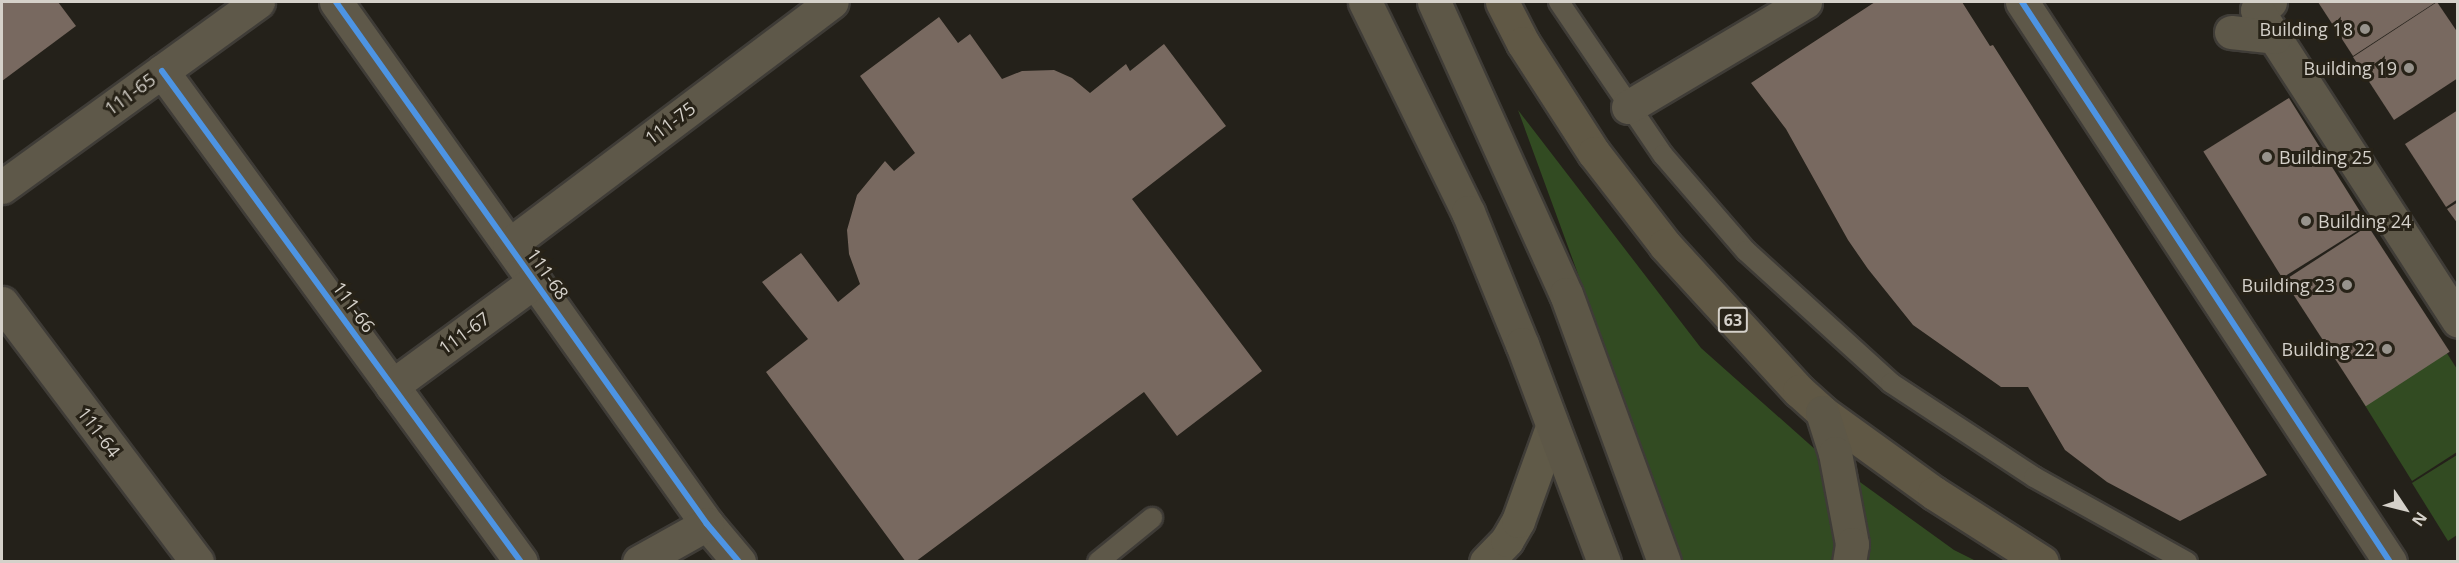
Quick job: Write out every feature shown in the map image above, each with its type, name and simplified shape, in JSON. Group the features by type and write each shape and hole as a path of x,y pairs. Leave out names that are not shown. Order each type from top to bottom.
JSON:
{"highway":[{"path":"1365,2 1468,212 1522,345 1604,561"},
{"path":"1434,2 1566,294 1664,561"},
{"path":"1822,412 1835,453 1850,532 1849,561"}],"main road":[{"name":"63","path":"1502,2 1523,43 1594,153 1665,245 1791,383 1822,412 1934,493 2042,561"},
{"path":"1486,561 1507,540 1518,521 1552,427"}],"street":[{"name":"111-65","path":"2,187 258,2"},
{"name":"111-68","path":"336,2 707,524 739,561"},
{"name":"111-75","path":"509,245 832,2"},
{"path":"1628,107 1805,2"},
{"path":"2022,2 2390,561"},
{"path":"2270,2 2258,10 2457,321"},
{"path":"2231,32 2275,38"},
{"name":"111-66","path":"162,71 521,561"},
{"name":"111-67","path":"392,386 535,281"},
{"name":"111-64","path":"2,303 197,561"},
{"path":"639,561 707,524"}],"lane":[{"path":"1559,2 1628,107 1664,155 1746,251 1891,383 2034,477 2187,561"},
{"path":"1098,561 1152,518"}],"green space":[{"path":"1518,110 1701,348 1817,451 1954,550 1976,561 1683,561"},
{"path":"2443,347 2457,369 2457,452 2412,481 2361,399"},
{"path":"2457,455 2457,535 2448,541 2412,483"}],"building":[{"path":"2,2 58,2 76,26 2,81"},
{"path":"1875,2 1962,2 1990,46 1993,45 2267,475 2180,521 2107,482 2065,450 2028,387 2001,387 1913,325 1848,240 1786,129 1751,83"},
{"name":"Building 18","path":"2318,2 2436,2 2353,56"},
{"name":"Building 19","path":"2437,2 2458,33 2458,78 2394,120 2353,57"},
{"path":"939,17 958,43 970,34 1002,79 1022,71 1054,70 1072,78 1090,93 1126,64 1130,71 1164,44 1226,126 1132,199 1262,371 1177,436 1144,392 915,562 906,562 766,372 808,339 762,282 801,253 838,302 860,284 849,254 847,230 857,195 885,161 894,171 915,153 860,76"},
{"path":"2289,98 2368,224 2282,278 2203,152"},
{"path":"2458,110 2458,199 2446,207 2405,144"},
{"path":"2458,202 2458,224 2447,209"},
{"path":"2368,226 2450,352 2366,406 2284,280"}],"cycle path":[{"path":"336,2 707,524 739,562"},
{"path":"2022,2 2390,562"},
{"path":"162,71 521,562"}],"place":[{"name":"Building 18","path":"2365,29"},
{"name":"Building 19","path":"2409,68"},
{"name":"Building 25","path":"2267,157"},
{"name":"Building 24","path":"2306,221"},
{"name":"Building 23","path":"2347,285"},
{"name":"Building 22","path":"2387,349"}]}
